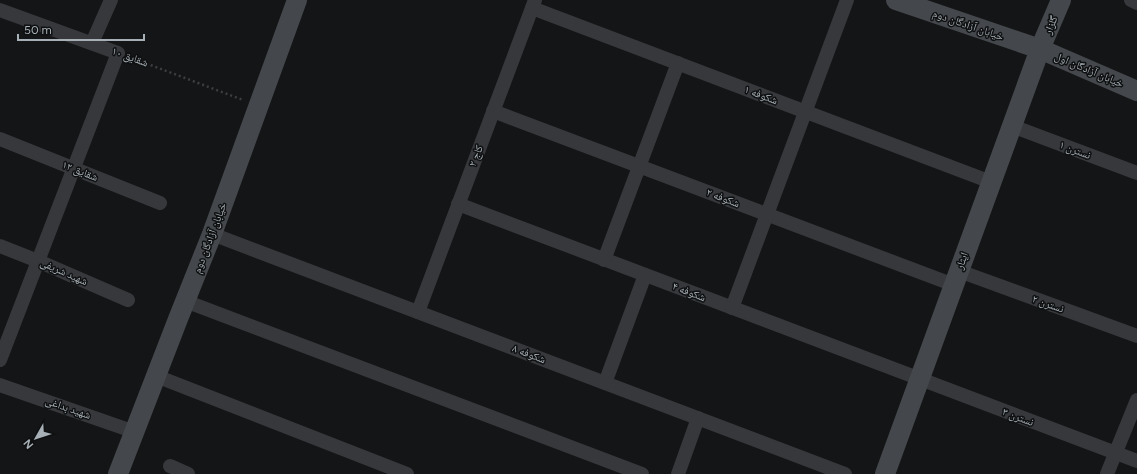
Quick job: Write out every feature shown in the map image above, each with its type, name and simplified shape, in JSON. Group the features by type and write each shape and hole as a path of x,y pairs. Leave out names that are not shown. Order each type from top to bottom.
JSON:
{"street":[{"path":"92,43 111,0"},
{"name":"خیابان آزادگان دوم","path":"118,474 212,234 297,0"},
{"path":"732,308 847,0"},
{"name":"خیابان آزادگان دوم","path":"896,0 1040,49"},
{"name":"گلزار","path":"1040,49 1061,0"},
{"path":"1131,0 1137,3"},
{"name":"شکوفه ۱","path":"533,4 678,63 991,182"},
{"name":"کاج ۲","path":"418,312 533,4"},
{"name":"شقایق ۱۰","path":"0,10 118,53"},
{"name":"خیابان آزادگان اول","path":"1040,49 1137,91"},
{"name":"ایثار","path":"885,474 921,380 956,278 1040,49"},
{"path":"0,360 118,53"},
{"path":"604,260 678,63"},
{"name":"شکوفه ۲","path":"493,111 767,215 956,278"},
{"name":"نسترن ۱","path":"1012,126 1137,173"},
{"name":"شقایق ۱۲","path":"0,139 160,203"},
{"name":"شکوفه ۴","path":"458,204 921,380"},
{"name":"شکوفه ۸","path":"212,234 845,474"},
{"name":"شهید شریفی","path":"0,246 128,300"},
{"path":"605,383 645,275"},
{"name":"نسترن ۲","path":"956,278 1137,336"},
{"path":"185,301 642,474"},
{"path":"156,376 407,474"},
{"name":"نسترن ۳","path":"921,380 1137,461"},
{"name":"شهید بداغی","path":"0,385 135,432"},
{"path":"1107,474 1137,400"},
{"path":"678,474 698,418"},
{"path":"170,466 188,474"}],"path":[{"name":"شقایق ۱۰","path":"118,53 259,106"}]}
